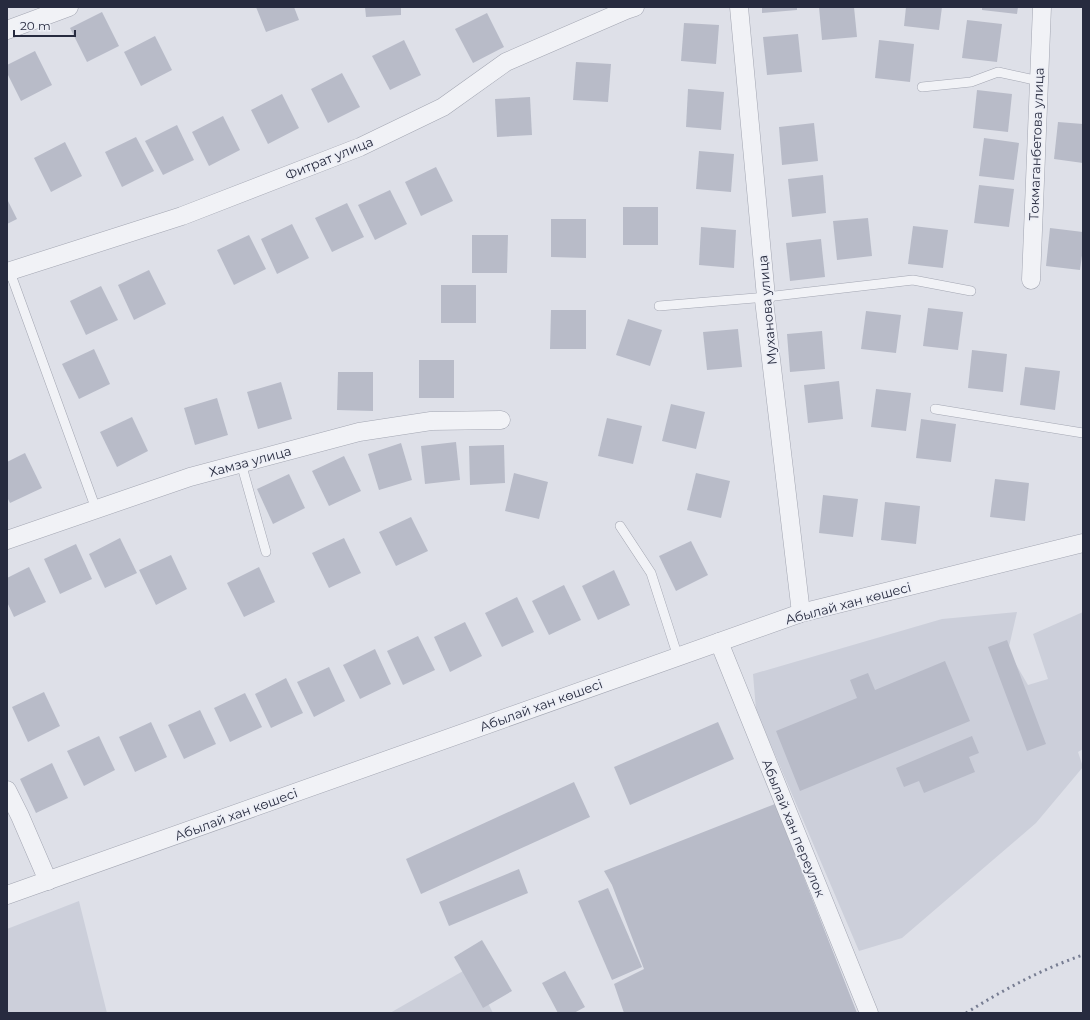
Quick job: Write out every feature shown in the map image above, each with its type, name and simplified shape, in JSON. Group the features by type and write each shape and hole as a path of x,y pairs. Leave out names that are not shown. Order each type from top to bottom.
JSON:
{"street":[{"path":"7,30 69,7"},
{"name":"Фитрат улица","path":"8,272 182,216 360,147 443,107 506,62 635,7"},
{"name":"Муханова улица","path":"739,7 766,298 764,300 801,613"},
{"name":"Токмаганбетова улица","path":"1031,280 1042,7"},
{"name":"Хамза улица","path":"7,540 190,478 359,432 431,421 501,420"},
{"name":"Абылай хан көшесі","path":"7,895 801,613 1083,543"},
{"name":"Абылай хан переулок","path":"719,642 869,1013"},
{"path":"7,790 48,881"}],"lane":[{"path":"922,87 971,82 998,72 1039,81"},
{"path":"8,272 96,509"},
{"path":"659,306 766,298 913,280 971,291"},
{"path":"935,409 1083,433"},
{"path":"241,463 266,552"},
{"path":"620,526 652,573 678,657"}],"shaded area":[{"path":"1017,612 1008,651 1028,685 1048,679 1033,634 1083,612 1083,749 1078,752 1083,767 1036,823 902,938 859,951 756,710 753,674 942,619"},
{"path":"79,901 107,1013 7,1013 7,929"},
{"path":"470,967 493,1013 390,1013"}],"building":[{"path":"256,7 294,7 299,20 266,32"},
{"path":"365,7 401,7 401,15 366,17"},
{"path":"762,7 797,7 797,10 762,13"},
{"path":"819,7 854,7 857,37 822,40"},
{"path":"906,7 942,7 939,30 904,26"},
{"path":"982,7 1018,7 1017,14 982,10"},
{"path":"102,12 119,46 87,62 70,28"},
{"path":"487,13 504,47 473,63 455,29"},
{"path":"967,20 1002,24 997,62 962,58"},
{"path":"684,23 719,25 716,64 681,61"},
{"path":"798,34 802,72 767,75 763,37"},
{"path":"155,36 172,70 141,86 124,52"},
{"path":"404,40 421,75 390,90 372,56"},
{"path":"879,40 914,44 910,82 875,78"},
{"path":"35,51 52,85 21,101 7,73 7,65"},
{"path":"576,62 611,64 608,102 573,100"},
{"path":"342,73 360,107 328,123 311,89"},
{"path":"688,89 724,92 721,130 686,127"},
{"path":"977,90 1012,94 1008,132 973,128"},
{"path":"282,94 299,128 268,144 251,110"},
{"path":"530,97 532,135 497,137 495,99"},
{"path":"223,116 240,150 209,166 192,132"},
{"path":"1058,122 1083,124 1083,163 1054,159"},
{"path":"814,123 818,161 782,165 779,127"},
{"path":"177,125 194,160 163,175 145,141"},
{"path":"136,137 154,171 122,187 105,152"},
{"path":"984,138 1019,143 1014,180 979,176"},
{"path":"65,142 82,176 51,192 34,158"},
{"path":"699,151 734,154 731,192 696,189"},
{"path":"436,167 453,201 421,216 405,182"},
{"path":"823,175 826,213 792,217 788,179"},
{"path":"979,185 1014,189 1009,227 974,223"},
{"path":"390,190 407,224 375,240 358,205"},
{"path":"7,199 17,219 7,224"},
{"path":"347,203 364,237 332,252 315,218"},
{"path":"623,207 658,207 658,245 623,245"},
{"path":"868,218 872,256 837,260 833,221"},
{"path":"551,219 586,219 586,258 551,257"},
{"path":"292,224 309,258 277,274 261,239"},
{"path":"913,226 948,230 943,268 908,264"},
{"path":"701,227 736,230 734,268 699,265"},
{"path":"1050,228 1083,232 1083,248 1080,270 1046,266"},
{"path":"249,235 266,269 234,285 217,250"},
{"path":"472,235 508,235 507,273 472,273"},
{"path":"821,239 825,277 790,281 786,243"},
{"path":"149,270 166,304 134,320 118,285"},
{"path":"441,285 476,285 476,323 441,323"},
{"path":"101,286 118,320 86,335 70,301"},
{"path":"928,308 963,312 958,350 923,346"},
{"path":"551,310 586,310 586,349 550,349"},
{"path":"866,311 901,315 896,353 861,349"},
{"path":"628,319 662,330 650,366 616,355"},
{"path":"738,329 742,367 707,370 703,332"},
{"path":"822,331 825,369 790,372 787,334"},
{"path":"94,349 110,384 79,399 62,364"},
{"path":"972,350 1007,354 1003,392 968,388"},
{"path":"419,360 454,360 454,398 419,398"},
{"path":"1025,367 1060,371 1055,410 1020,405"},
{"path":"338,372 373,372 373,411 337,410"},
{"path":"839,381 843,419 808,423 804,385"},
{"path":"281,382 292,419 258,429 247,392"},
{"path":"876,389 911,393 906,431 871,427"},
{"path":"217,398 228,435 195,445 184,408"},
{"path":"671,404 705,412 696,449 662,441"},
{"path":"132,417 148,451 117,467 100,432"},
{"path":"607,418 642,426 633,464 598,456"},
{"path":"921,419 956,424 951,462 916,458"},
{"path":"456,442 460,480 425,484 421,446"},
{"path":"401,443 412,480 379,490 368,454"},
{"path":"504,445 505,483 470,485 469,446"},
{"path":"25,453 42,488 10,503 7,497 7,462"},
{"path":"344,456 361,491 329,506 312,471"},
{"path":"514,473 548,482 539,519 505,511"},
{"path":"696,473 730,481 721,518 687,510"},
{"path":"289,474 305,508 273,524 257,489"},
{"path":"995,479 1029,483 1025,521 990,517"},
{"path":"823,495 858,499 853,537 819,533"},
{"path":"885,502 920,506 916,544 881,540"},
{"path":"411,517 428,551 396,566 379,532"},
{"path":"120,538 137,573 105,588 89,554"},
{"path":"344,538 361,573 329,588 312,553"},
{"path":"691,541 708,575 676,591 659,556"},
{"path":"76,544 92,579 60,594 44,559"},
{"path":"171,555 187,589 156,605 139,570"},
{"path":"29,567 46,602 14,617 7,602 7,578"},
{"path":"259,567 275,602 244,617 227,583"},
{"path":"614,570 630,605 598,620 582,586"},
{"path":"564,585 581,620 549,635 532,601"},
{"path":"517,597 534,632 502,647 485,613"},
{"path":"465,622 482,656 450,672 434,637"},
{"path":"418,636 435,670 403,685 387,651"},
{"path":"1007,640 1046,744 1027,751 988,647"},
{"path":"375,649 391,684 360,699 343,665"},
{"path":"945,661 970,721 800,791 776,731 857,698 850,680 868,673 875,690"},
{"path":"329,667 345,701 314,717 297,682"},
{"path":"286,678 303,713 271,728 255,694"},
{"path":"44,692 60,726 28,742 12,707"},
{"path":"245,693 262,727 230,742 214,708"},
{"path":"200,710 216,744 184,759 168,725"},
{"path":"151,722 167,757 135,772 119,737"},
{"path":"718,722 734,759 630,805 614,767"},
{"path":"99,736 115,770 84,786 67,751"},
{"path":"972,736 979,753 969,757 975,772 924,793 919,781 904,787 896,768"},
{"path":"52,763 68,798 36,813 20,779"},
{"path":"574,782 590,817 421,894 406,859"},
{"path":"775,804 857,1013 624,1013 614,984 644,969 612,885 604,871"},
{"path":"519,869 528,893 449,926 439,902"},
{"path":"608,888 642,967 612,980 578,901"},
{"path":"482,940 512,991 483,1008 454,957"},
{"path":"565,971 585,1007 574,1013 558,1013 542,983"}],"railway":[{"path":"966,1013 1023,981 1083,955"}]}
